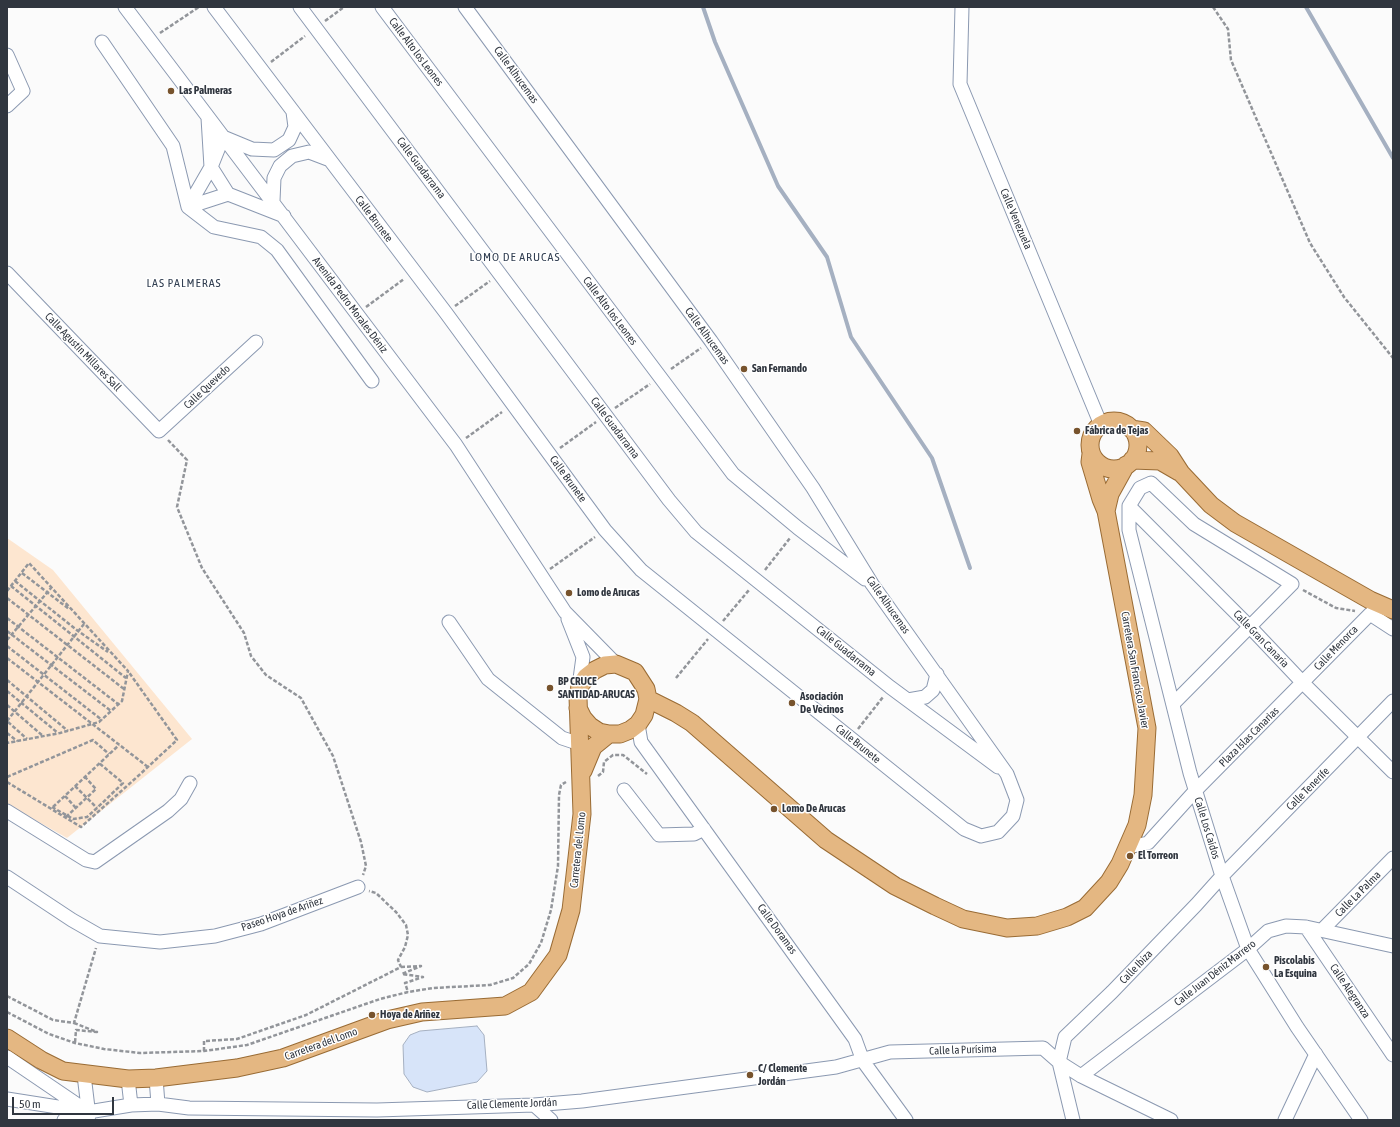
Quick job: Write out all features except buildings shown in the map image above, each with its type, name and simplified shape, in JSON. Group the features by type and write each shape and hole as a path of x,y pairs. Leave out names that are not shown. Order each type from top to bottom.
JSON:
{"main road":[{"path":"1129,462 1138,444 1131,429 1125,424 1117,421 1101,425 1095,430 1091,438 1091,454 1096,461 1106,467 1118,468 1129,462 1160,461 1181,473"},
{"path":"1131,429 1144,431 1170,456 1181,473 1211,505 1235,523 1370,600 1393,610"},
{"name":"Carretera San Francisco Javier","path":"643,713 676,713 705,733 826,840 895,886 963,919 1008,928 1037,926 1067,917 1085,908 1097,896 1120,864 1137,825 1143,794 1147,728 1106,511 1090,462 1091,454"},
{"name":"Carretera San Francisco Javier","path":"1106,511 1110,494 1129,462"},
{"path":"582,777 593,747 615,734 630,730 643,713 646,689 635,672 616,664 605,665 590,673 583,681 578,702 583,718 590,726 599,732 615,734"},
{"name":"Carretera del Lomo","path":"7,1038 41,1060 63,1071 84,1075 156,1078 237,1068 275,1060 387,1020 422,1012 505,1006 531,992 558,955 571,910 582,814 582,777 578,702"}],"street":[{"name":"Avenida Pedro Morales Déniz","path":"125,7 456,445 565,612"},
{"name":"Calle Brunete","path":"214,7 446,313 605,530 641,570 715,631 964,829 981,836 998,832 1013,816"},
{"name":"Calle Guadarrama","path":"300,7 669,500 696,532 757,579 890,687 1007,774"},
{"name":"Calle Alto los Leones","path":"382,7 733,474 798,528 872,584"},
{"name":"Calle Alhucemas","path":"465,7 711,341 813,488 872,584 1007,774 1017,800 1013,816"},
{"name":"Calle Venezuela","path":"962,7 960,84 1101,425"},
{"path":"102,42 173,146 188,207 214,227 261,237 277,250 372,381"},
{"path":"7,54 23,91 7,106"},
{"path":"188,207 211,167 223,137 252,149 274,150 289,140 295,127 293,112"},
{"path":"208,118 211,167 228,194 284,216"},
{"path":"273,201 274,178 280,166 292,156 309,152 330,160"},
{"path":"188,207 228,194"},
{"name":"Calle Agustín Millares Sall","path":"7,273 159,431"},
{"name":"Calle Quevedo","path":"159,431 256,342"},
{"path":"1129,506 1140,488 1151,484 1194,524 1292,584 1173,704"},
{"name":"Calle Gran Canaria","path":"1129,506 1393,772"},
{"name":"Calle Los Caídos","path":"1129,506 1129,530 1195,791 1222,876 1248,949 1361,1120"},
{"path":"565,612 616,664"},
{"path":"565,612 584,657 578,702"},
{"path":"1370,614 1393,629"},
{"name":"Calle Menorca","path":"1303,683 1370,614"},
{"path":"449,622 488,679 562,738 580,744"},
{"path":"908,700 925,697 933,690 937,674"},
{"name":"Plaza Islas Canarias","path":"1128,847 1148,843 1195,791 1303,683"},
{"name":"Calle Tenerife","path":"1222,876 1393,701"},
{"path":"615,734 641,742 643,713"},
{"name":"Calle Doramas","path":"641,742 855,1039 863,1061 906,1120"},
{"path":"7,810 86,860 95,862 168,810 181,799 190,783"},
{"path":"624,790 659,835 694,834 704,829"},
{"name":"Calle La Palma","path":"1323,929 1393,858"},
{"name":"Calle Ibiza","path":"1059,1062 1065,1037 1175,927 1222,876"},
{"name":"Paseo Hoya de Ariñez","path":"7,877 72,920 100,936 160,942 215,936 261,924 358,887"},
{"name":"Calle Juan Déniz Marrero","path":"1080,1076 1248,949 1268,931 1286,926 1323,929 1393,946"},
{"name":"Calle Alegranza","path":"1306,927 1393,1055"},
{"name":"Calle la Purísima","path":"863,1061 890,1052 1043,1048 1059,1062"},
{"path":"1286,1120 1316,1054"},
{"path":"7,1057 89,1116"},
{"name":"Calle Clemente Jordán","path":"64,1120 89,1116 132,1105 158,1104 189,1108 369,1110 534,1105 836,1067 863,1061"},
{"path":"1059,1062 1080,1076 1171,1120"},
{"path":"1059,1062 1073,1120"},
{"path":"84,1075 89,1116"},
{"path":"128,1078 132,1105"},
{"path":"156,1078 158,1104"},
{"path":"7,1099 89,1116"},
{"path":"534,1105 551,1120"}],"path":[{"path":"150,40 198,7"},
{"path":"261,69 344,7"},
{"path":"1213,7 1228,29 1231,60 1310,243 1344,296 1393,358"},
{"path":"356,314 414,271"},
{"path":"446,313 500,273"},
{"path":"550,455 711,341"},
{"path":"456,445 513,404"},
{"path":"159,431 187,460 177,507 202,568 244,633 251,656 266,675 301,698 333,756 361,842 366,866 358,887 376,893 396,912 406,925 408,935 405,947 398,960 401,967"},
{"path":"676,678 798,528"},
{"path":"541,575 605,530"},
{"path":"7,591 29,564 128,672 177,740 99,809 82,819 66,817"},
{"path":"22,573 75,614"},
{"path":"15,581 78,631 113,656"},
{"path":"1292,584 1336,608 1370,614"},
{"path":"11,586 126,678"},
{"path":"7,640 51,588"},
{"path":"7,598 124,689"},
{"path":"7,618 118,704"},
{"path":"27,739 7,721 84,624"},
{"path":"7,631 111,711"},
{"path":"7,646 102,720"},
{"path":"7,658 148,767"},
{"path":"7,743 68,731 102,720 122,701 128,672"},
{"path":"7,680 68,731"},
{"path":"851,738 890,687"},
{"path":"7,690 58,733"},
{"path":"7,704 43,736"},
{"path":"7,733 17,741"},
{"path":"7,777 93,740 109,754"},
{"path":"52,808 119,745"},
{"path":"7,1012 49,1034 75,1043 140,1053 204,1052 247,1046 380,999 408,992 433,988 490,985 513,978 529,964 541,943 551,910 558,866 561,785 567,781 582,777 596,778 603,772 604,762 613,755 623,755 649,776"},
{"path":"7,782 52,808 81,828 123,783 99,763"},
{"path":"66,817 96,789 85,777"},
{"path":"75,786 99,809"},
{"path":"65,796 76,808"},
{"path":"74,1023 100,936"},
{"path":"204,1052 204,1041 237,1039 306,1015 401,967 421,966 402,974 423,977 405,983 408,992"},
{"path":"7,996 53,1020 74,1023 97,1032 76,1030 75,1043"}],"shaded area":[{"path":"7,538 53,570 192,739 67,838 7,804"}],"water":[{"path":"477,1026 484,1035 487,1071 477,1082 427,1092 413,1087 404,1074 403,1045 410,1035 420,1031"}],"waterway":[{"path":"703,7 715,42 778,186 827,257 851,337 932,458 970,568"},
{"path":"1306,7 1393,158"}],"place":[{"name":"Las Palmeras","path":"171,91"},
{"name":"San Fernando","path":"744,369"},
{"name":"Fábrica de Tejas","path":"1077,431"},
{"name":"Lomo de Arucas","path":"569,593"},
{"name":"BP CRUCE SANTIDAD-ARUCAS","path":"550,688"},
{"name":"Asociación De Vecinos","path":"792,703"},
{"name":"Lomo De Arucas","path":"774,809"},
{"name":"El Torreon","path":"1130,856"},
{"name":"Piscolabis La Esquina","path":"1266,967"},
{"name":"Hoya de Ariñez","path":"372,1015"},
{"name":"C/ Clemente Jordán","path":"750,1075"}],"district":[{"name":"LOMO DE ARUCAS","path":"515,257"},
{"name":"LAS PALMERAS","path":"184,283"}]}
